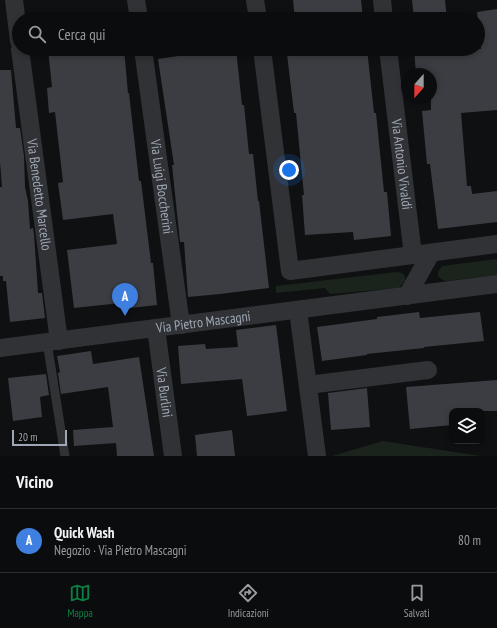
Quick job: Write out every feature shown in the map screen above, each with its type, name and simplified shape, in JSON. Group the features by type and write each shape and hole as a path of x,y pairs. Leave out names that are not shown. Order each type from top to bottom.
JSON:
{"street":[{"path":"14,0 15,12"},
{"path":"136,0 138,12"},
{"path":"255,0 257,12"},
{"path":"382,0 383,12"},
{"name":"Via Benedetto Marcello","path":"21,56 53,341"},
{"name":"Via Luigi Boccherini","path":"144,56 181,325"},
{"path":"263,56 290,271 497,244"},
{"name":"Via Antonio Vivaldi","path":"389,56 422,254"},
{"path":"407,296 422,254"},
{"name":"Via Pietro Mascagni","path":"0,348 497,284"},
{"path":"298,310 317,456"},
{"name":"Via Burlini","path":"156,328 173,456"},
{"path":"308,386 428,370"}],"lane":[{"path":"53,341 65,456"}],"shaded area":[{"path":"497,259 497,275 446,281 438,276 438,272 442,266"},
{"path":"396,272 402,273 405,276 405,281 399,288 330,294 325,288 276,293 276,286"},
{"path":"383,441 480,456 332,456"}],"building":[{"path":"293,0 361,0 362,12 294,12"},
{"path":"412,0 445,0 446,12 413,12"},
{"path":"497,9 497,110 461,113 467,186 471,186 472,194 497,191 497,222 438,229 430,164 427,164 422,111 431,110 431,104 437,104 437,68 416,68 415,56 485,56 485,12 477,12"},
{"path":"49,56 125,56 139,181 141,181 151,263 153,263 157,305 122,309 121,303 74,308 67,250 117,244 113,214 63,220 58,183 63,182 55,112 49,113 47,88 52,87"},
{"path":"178,56 237,56 249,154 253,154 269,288 188,297 184,242 180,242 172,165 174,165 158,59"},
{"path":"287,56 368,56 374,113 376,113 384,192 387,192 391,236 354,240 353,232 305,235 302,195 304,195 296,113 294,113"},
{"path":"0,70 11,70 16,128 20,128 24,156 25,187 28,201 30,229 33,228 34,234 38,293 42,293 45,318 10,322 6,281 3,281 3,276 0,276 0,187 2,187 0,162"},
{"path":"419,312 420,318 480,312 484,341 367,354 322,361 317,327"},
{"path":"276,325 287,411 247,416 242,379 181,384 178,346 205,344 206,349 238,347 236,330"},
{"path":"91,351 93,364 139,357 154,456 117,456 116,443 74,446 73,430 113,427 108,387 61,394 58,373 60,372 57,356"},
{"path":"46,374 49,395 40,397 42,417 13,421 8,378"},
{"path":"497,380 497,411 485,411 485,408 449,408 449,425 410,429 406,387"},
{"path":"367,388 370,427 331,430 328,393"},
{"path":"232,430 235,456 197,456 195,435"}],"place":[{"name":"Quick Wash","path":"125,316"}]}
